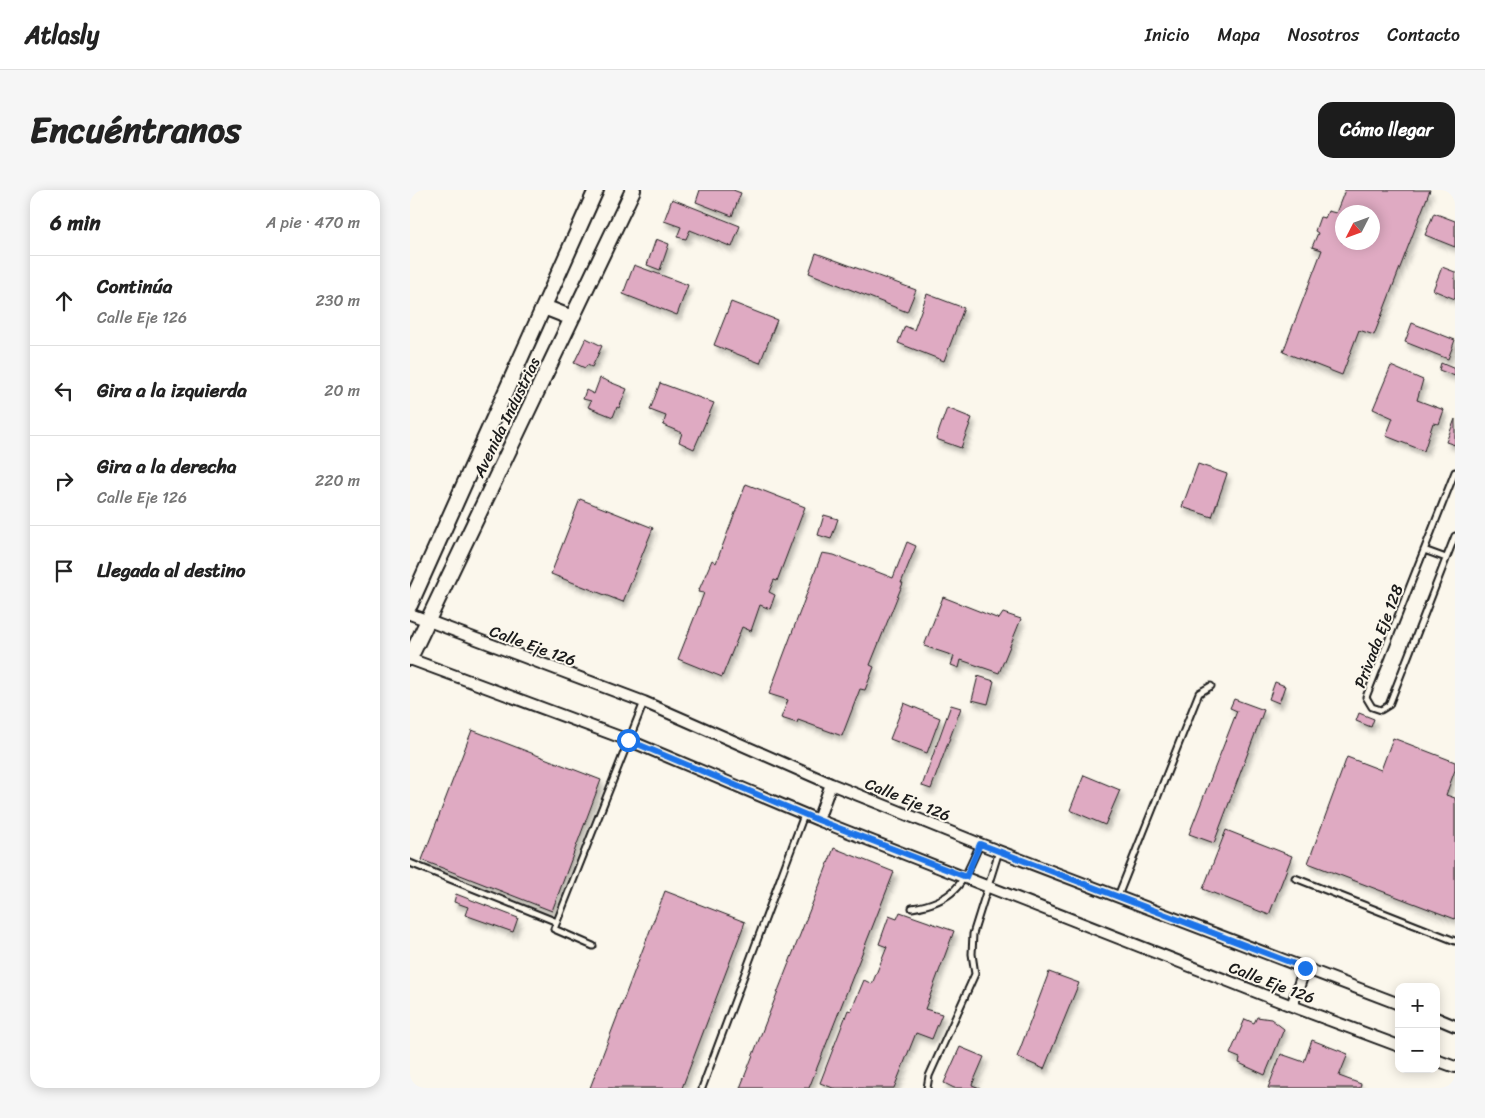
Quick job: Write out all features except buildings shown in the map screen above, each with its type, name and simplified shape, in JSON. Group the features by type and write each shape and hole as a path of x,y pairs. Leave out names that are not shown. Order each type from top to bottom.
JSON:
{"main road":[{"name":"Avenida Industrias","path":"410,605 596,190"},
{"name":"Avenida Industrias","path":"410,658 633,190"},
{"path":"544,307 572,318"}],"street":[{"name":"Calle Eje 126","path":"410,614 644,702 831,784 1000,852 1395,1002"},
{"name":"Calle Eje 126","path":"410,658 628,740 818,820 1395,1045"},
{"path":"818,820 831,784"},
{"path":"1292,1006 1305,968"},
{"path":"1440,1020 1455,1026"},
{"path":"1440,1061 1455,1067"}],"lane":[{"name":"Privada Eje 128","path":"1455,472 1366,697 1372,706 1381,710 1389,705 1455,536"},
{"path":"1424,550 1446,558"},
{"path":"1118,896 1199,692 1211,686"},
{"path":"593,946 554,928 644,702"},
{"path":"702,1088 804,814"},
{"path":"912,908 928,905 956,890 966,877 980,844"},
{"path":"927,1088 929,1076 975,974 972,954 974,934 1000,852"},
{"path":"410,863 557,922"},
{"path":"1296,878 1455,941"}],"route":[{"path":"628,740 818,820 966,877 980,844 1305,968"}]}
